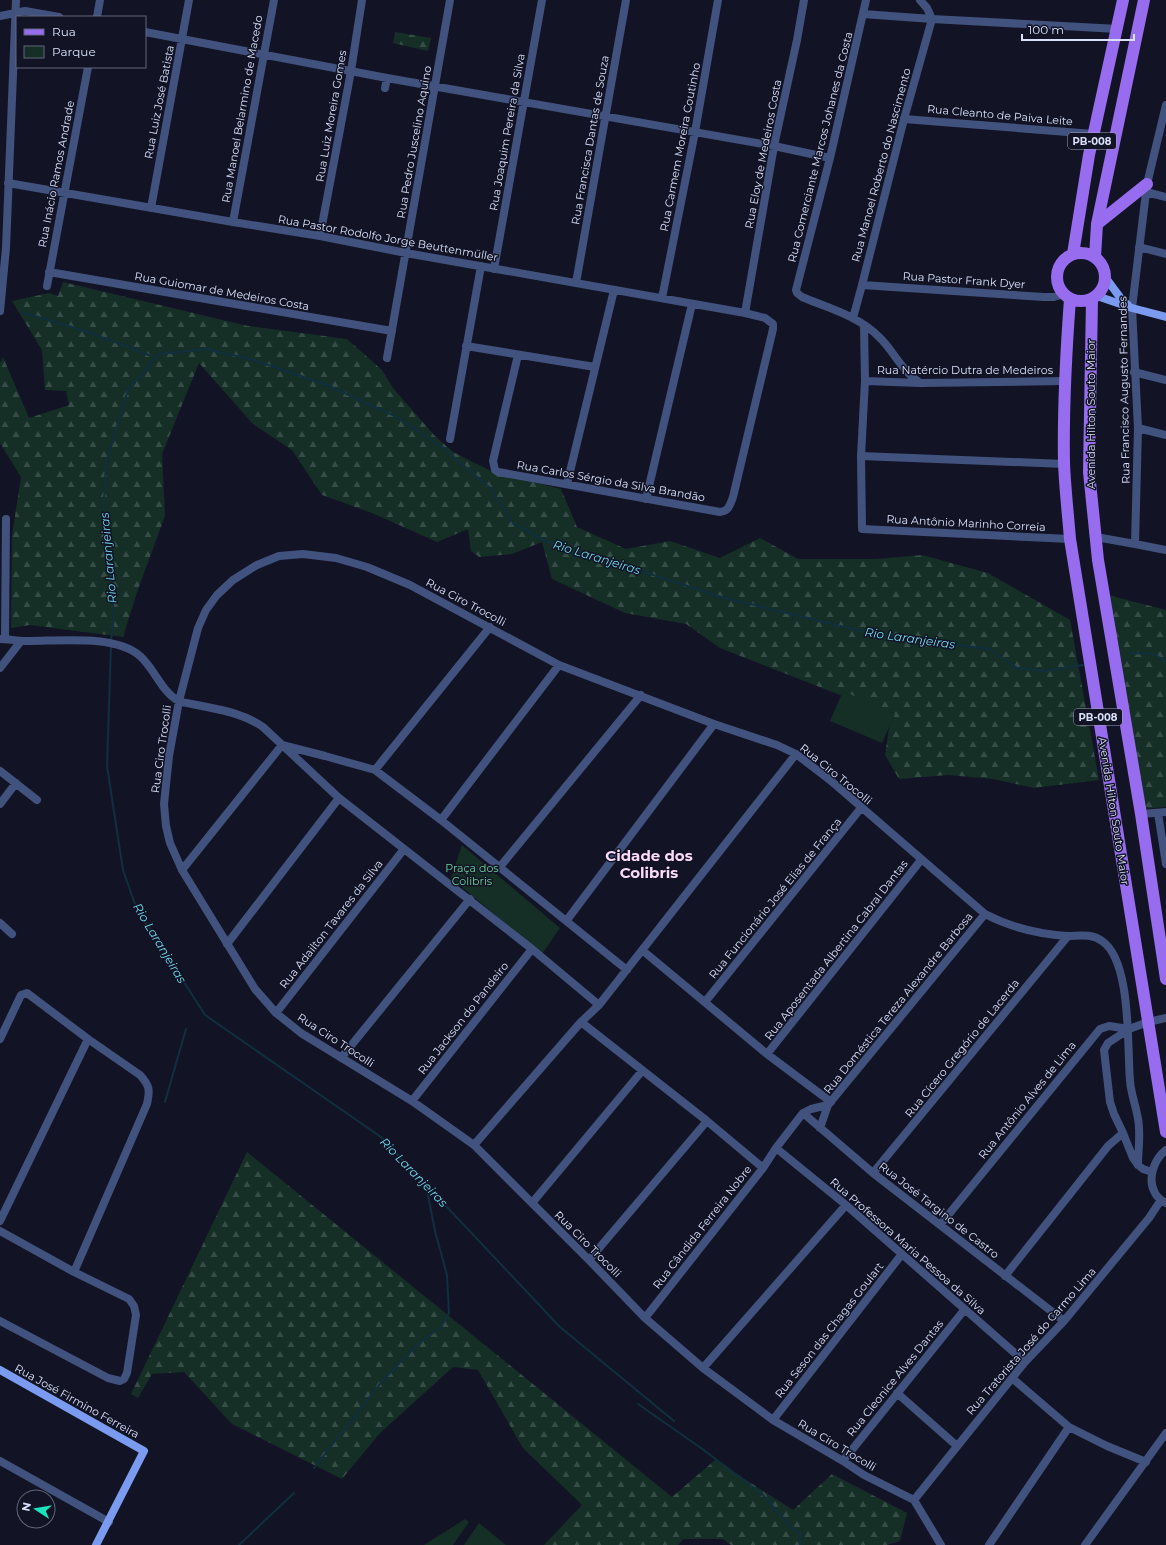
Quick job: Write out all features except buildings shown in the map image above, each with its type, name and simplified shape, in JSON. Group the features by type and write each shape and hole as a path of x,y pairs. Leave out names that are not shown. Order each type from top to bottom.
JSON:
{"main road":[{"name":"PB-008","path":"1073,254 1093,134 1118,29 1123,0"},
{"name":"PB-008","path":"1095,257 1097,224 1144,0"},
{"path":"1097,224 1146,188"},
{"path":"1084,253 1095,257 1103,266 1105,277 1102,290 1094,297 1081,302 1067,296 1058,282 1059,268 1062,262 1073,254 1084,253"},
{"path":"1105,277 1122,300 1132,308"},
{"name":"Avenida Hilton Souto Maior","path":"1067,296 1064,381 1064,464 1070,539 1166,1132"},
{"path":"1094,297 1166,317"},
{"name":"Avenida Hilton Souto Maior","path":"1094,297 1089,472 1101,575 1141,814 1166,979"},
{"name":"Rua José Firmino Ferreira","path":"0,1370 144,1451 108,1522"},
{"path":"96,1545 108,1522"}],"street":[{"path":"0,311 8,183 16,0"},
{"path":"97,16 100,0"},
{"name":"Rua Luiz José Batista","path":"151,208 189,0"},
{"name":"Rua Manoel Belarmino de Macedo","path":"233,222 262,55 274,0"},
{"name":"Rua Luiz Moreira Gomes","path":"320,236 351,71 362,0"},
{"name":"Rua Pedro Juscelino Aquino","path":"387,358 450,0"},
{"name":"Rua Joaquim Pereira da Silva","path":"494,269 542,0"},
{"name":"Rua Francisca Dantas de Souza","path":"576,283 626,0"},
{"name":"Rua Carmem Moreira Coutinho","path":"662,298 695,132 718,0"},
{"name":"Rua Eloy de Medeiros Costa","path":"745,313 774,146 804,0"},
{"name":"Rua Comerciante Marcos Johanes da Costa","path":"853,318 802,297 796,290 830,158 866,0"},
{"path":"920,0 927,8 932,19"},
{"path":"0,16 25,11 53,16"},
{"path":"863,14 1118,29"},
{"name":"Rua Manoel Roberto do Nascimento","path":"853,318 904,119 932,19"},
{"path":"146,32 387,78 774,146 830,158"},
{"name":"Rua Inácio Ramos Andrade","path":"47,286 63,192 88,68"},
{"path":"385,88 387,78"},
{"name":"Rua Francisco Augusto Fernandes","path":"1135,544 1138,428 1132,308 1146,188 1166,105"},
{"name":"Rua Cleanto de Paiva Leite","path":"904,119 1093,134"},
{"name":"Rua Pastor Rodolfo Jorge Beuttenmüller","path":"8,183 320,236 494,269 745,313 765,318 773,324 771,336 733,497 730,507 725,511 720,512"},
{"path":"1146,188 1166,197"},
{"path":"1139,247 1166,254"},
{"path":"450,439 481,266"},
{"name":"Rua Guiomar de Medeiros Costa","path":"49,272 392,332"},
{"name":"Rua Pastor Frank Dyer","path":"862,285 1044,297 1067,296"},
{"path":"567,484 614,290"},
{"path":"646,499 692,304"},
{"path":"853,318 878,335 904,369 920,383"},
{"path":"864,325 865,381 861,456 1064,464"},
{"path":"466,346 595,367"},
{"name":"Rua Carlos Sérgio da Silva Brandão","path":"518,355 493,461 493,467 498,472 720,512"},
{"path":"1134,372 1166,380"},
{"name":"Rua Natércio Dutra de Medeiros","path":"865,381 920,383 1064,381"},
{"path":"1138,428 1166,435"},
{"name":"Rua Antônio Marinho Correia","path":"861,456 862,530 1070,539"},
{"path":"6,519 2,639 21,641 87,640 116,644 130,649 139,655 148,664 171,696 179,701 232,712 247,717 263,727 339,798 532,949 599,1005"},
{"path":"1096,536 1166,550"},
{"name":"Rua Ciro Trocolli","path":"914,1500 864,1475 773,1420 703,1368 645,1318 474,1144 412,1101 301,1033 276,1013 255,989 182,870 170,843 166,826 164,804 169,756 179,701 198,628 206,610 233,580 257,565 279,556 303,554 336,558 367,567 410,585 559,665 714,724 777,745 796,754 830,780 985,914 1019,928 1068,936 1093,936 1109,947 1116,961 1122,979 1129,1029 1130,1082 1139,1120 1138,1165"},
{"path":"375,770 490,627"},
{"path":"0,668 21,641"},
{"path":"441,820 559,665"},
{"path":"499,868 641,695"},
{"path":"567,920 714,724"},
{"path":"282,745 375,770 441,820 499,868 567,920 627,970"},
{"path":"182,870 282,745"},
{"path":"474,1144 581,1022 599,1005 796,754"},
{"path":"0,771 37,800"},
{"path":"0,804 16,783"},
{"path":"227,944 339,798"},
{"name":"Rua Funcionário José Elias de França","path":"705,1002 861,808"},
{"path":"1141,814 1162,813 1166,864"},
{"name":"Rua Adailton Tavares da Silva","path":"276,1013 404,849"},
{"name":"Rua Aposentada Albertina Cabral Dantas","path":"767,1054 921,860"},
{"path":"341,1058 470,900"},
{"name":"Rua Doméstica Tereza Alexandre Barbosa","path":"820,1128 830,1103 985,914"},
{"path":"0,923 12,934"},
{"name":"Rua Cícero Gregório de Lacerda","path":"874,1173 1068,936"},
{"name":"Rua Jackson do Pandeiro","path":"412,1101 532,949"},
{"path":"642,950 767,1054 830,1103"},
{"path":"0,1039 21,995 25,993 30,994 88,1039 140,1075 146,1082 149,1090 147,1104 74,1272"},
{"name":"Rua Antônio Alves de Lima","path":"940,1225 1100,1029 1109,1026 1129,1029 1148,1022 1166,1018"},
{"path":"581,1022 707,1121 763,1168"},
{"path":"1129,1029 1108,1043 1104,1050 1111,1108 1133,1158 1138,1165 1152,1172"},
{"path":"0,1221 88,1039"},
{"path":"532,1203 642,1071"},
{"name":"Rua Doméstica Tereza Alexandre Barbosa","path":"803,1113 830,1103"},
{"name":"Rua José Targino de Castro","path":"803,1113 874,1173 1064,1321"},
{"name":"Rua Cândida Ferreira Nobre","path":"645,1318 763,1168 776,1148 803,1113"},
{"path":"589,1260 707,1121"},
{"path":"1005,1276 1108,1146 1123,1133"},
{"name":"Rua Professora Maria Pessoa da Silva","path":"776,1148 846,1205 1025,1362"},
{"path":"1164,1202 1154,1193 1152,1172 1156,1161 1166,1150"},
{"name":"Rua Tratorista José do Carmo Lima","path":"914,1500 1025,1362 1064,1321 1164,1202"},
{"path":"703,1368 846,1205"},
{"path":"0,1231 74,1272 129,1299 134,1306 136,1315 127,1373 124,1379 120,1381 108,1378 0,1321"},
{"name":"Rua Seson das Chagas Goulart","path":"773,1420 902,1254"},
{"name":"Rua Cleonice Alves Dantas","path":"843,1461 965,1309"},
{"path":"1012,1378 1069,1427 1107,1446 1146,1462"},
{"path":"897,1393 957,1446"},
{"path":"989,1545 1069,1427"},
{"path":"1085,1545 1166,1433"},
{"path":"0,1461 108,1522"},
{"path":"914,1500 941,1545"}],"green space":[{"path":"395,32 431,38 428,51 393,43"},
{"path":"63,282 248,326 347,339 382,370 393,388 434,435 453,452 493,472 561,489 577,527 626,549 670,541 720,558 760,538 798,559 876,559 922,555 988,573 1070,620 1099,780 1034,788 993,779 948,775 899,779 885,755 891,715 720,648 686,624 625,613 552,579 542,542 512,554 479,557 471,551 468,529 437,542 372,513 322,495 292,450 253,424 199,363 162,454 165,516 137,592 123,637 30,625 11,628 12,535 21,477 0,443 0,363 3,357 29,418 69,405 66,391 45,390 42,350 12,301 49,293 58,296"},
{"path":"1104,594 1166,610 1166,807 1143,809"},
{"path":"843,691 895,714 882,743 830,721"},
{"name":"Praça dos Colibris","path":"462,845 560,928 542,954 451,878"},
{"path":"247,1152 672,1497 715,1460 793,1510 832,1474 907,1513 900,1541 887,1545 731,1545 723,1539 683,1539 678,1545 544,1545 582,1505 523,1448 478,1370 453,1367 380,1433 342,1479 232,1424 184,1372 152,1374 138,1398 131,1394"},
{"path":"465,1519 469,1522 453,1545 424,1545"},
{"path":"479,1523 506,1545 464,1545"}],"waterway":[{"path":"23,313 88,332 151,356"},
{"name":"Rio Laranjeiras","path":"111,640 114,618 111,577 103,521 106,463 128,390 159,354 207,349 254,360 327,385 395,416 442,447 490,488 513,523 553,545 595,556 718,596 873,634 989,649 1017,668 1045,671 1083,665"},
{"name":"Rio Laranjeiras","path":"111,645 107,766 123,870 136,907 205,1015 381,1137 560,1327 674,1421"},
{"name":"Rio Laranjeiras","path":"1132,653 1154,654 1166,662"},
{"path":"165,1102 186,1029"},
{"path":"314,1468 383,1380 417,1345 441,1327 449,1313 447,1275 435,1231 426,1185"},
{"path":"638,1404 701,1448 762,1494 792,1528 800,1533 800,1545"},
{"path":"239,1545 294,1493"}],"district":[{"name":"Cidade dos Colibris","path":"649,864"}]}
